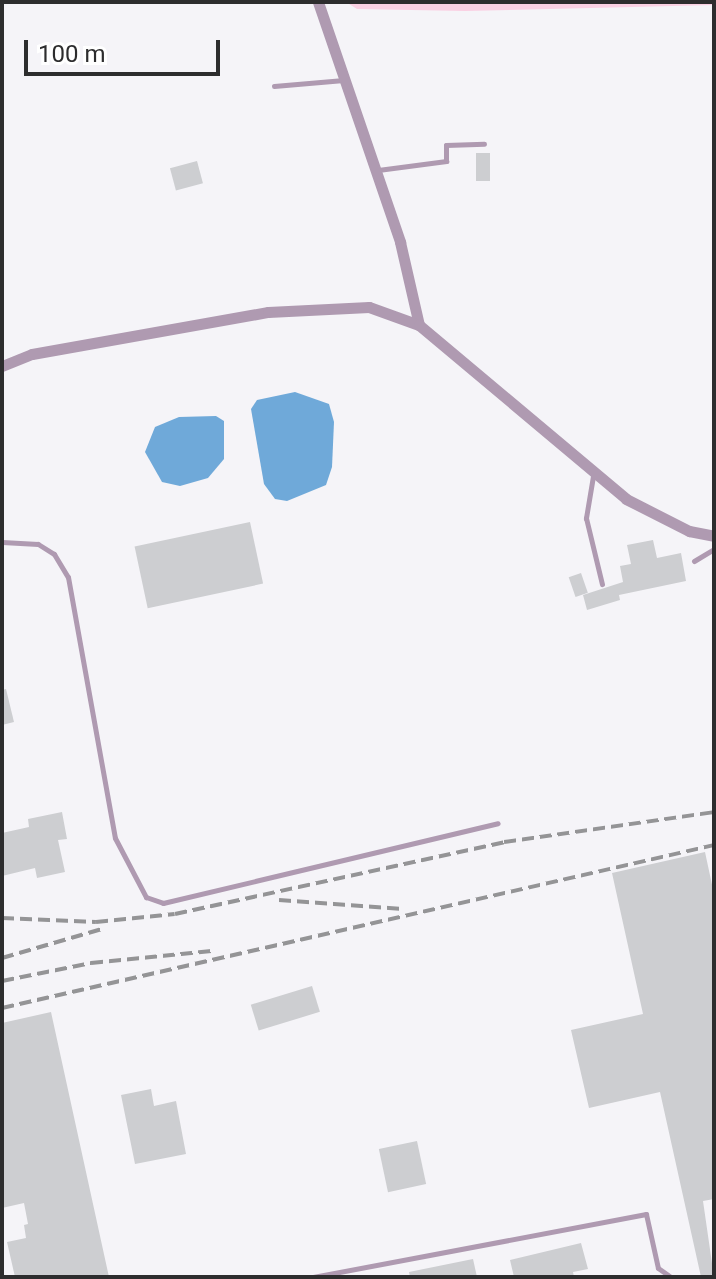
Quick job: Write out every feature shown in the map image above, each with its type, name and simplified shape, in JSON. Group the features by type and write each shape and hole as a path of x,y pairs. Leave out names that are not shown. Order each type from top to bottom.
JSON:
{"street":[{"path":"318,2 400,242 419,325"},
{"path":"2,366 32,354 268,312 369,307 419,325 593,476 655,516 714,536"}],"lane":[{"path":"274,86 345,80"},
{"path":"377,170 446,161 446,145 484,144"},
{"path":"593,476 586,518 602,584"},
{"path":"2,542 38,544 54,554 68,577 115,838 146,897 163,903 498,823"},
{"path":"694,561 714,549"},
{"path":"313,1277 646,1214 658,1268 671,1277"}],"shaded area":[{"path":"346,2 714,2 714,5 465,11 357,9"}],"water":[{"path":"295,392 329,404 334,422 332,467 326,485 287,501 275,499 264,484 251,409 257,400"},
{"path":"216,416 224,421 224,459 208,478 180,486 162,482 145,452 155,427 179,417"}],"building":[{"path":"476,153 490,153 490,181 476,181"},
{"path":"197,161 203,183 176,190 170,168"},
{"path":"250,522 263,584 148,608 135,547"},
{"path":"653,540 657,558 681,553 686,581 619,595 620,600 587,610 583,595 623,582 620,566 631,564 627,545"},
{"path":"581,573 588,593 576,597 569,577"},
{"path":"6,689 14,722 2,725 2,690"},
{"path":"62,812 67,839 58,840 65,872 37,878 35,868 2,876 2,833 29,827 28,819"},
{"path":"705,852 714,894 714,1199 703,1201 714,1277 701,1277 660,1092 589,1108 571,1030 643,1014 612,873"},
{"path":"312,986 320,1012 259,1031 251,1005"},
{"path":"51,1012 109,1277 15,1277 7,1242 26,1238 24,1225 28,1224 24,1203 2,1208 2,1023"},
{"path":"151,1089 154,1106 176,1101 186,1154 135,1164 121,1095"},
{"path":"417,1141 426,1184 388,1192 379,1149"},
{"path":"581,1243 588,1269 573,1272 574,1277 514,1277 510,1260"},
{"path":"473,1259 477,1277 410,1277 409,1272"}],"railway":[{"path":"2,918 96,922 175,914 504,842 714,812"},
{"path":"2,1008 714,845"},
{"path":"279,900 403,909"},
{"path":"2,958 102,929"},
{"path":"2,981 91,963 211,951"}]}
